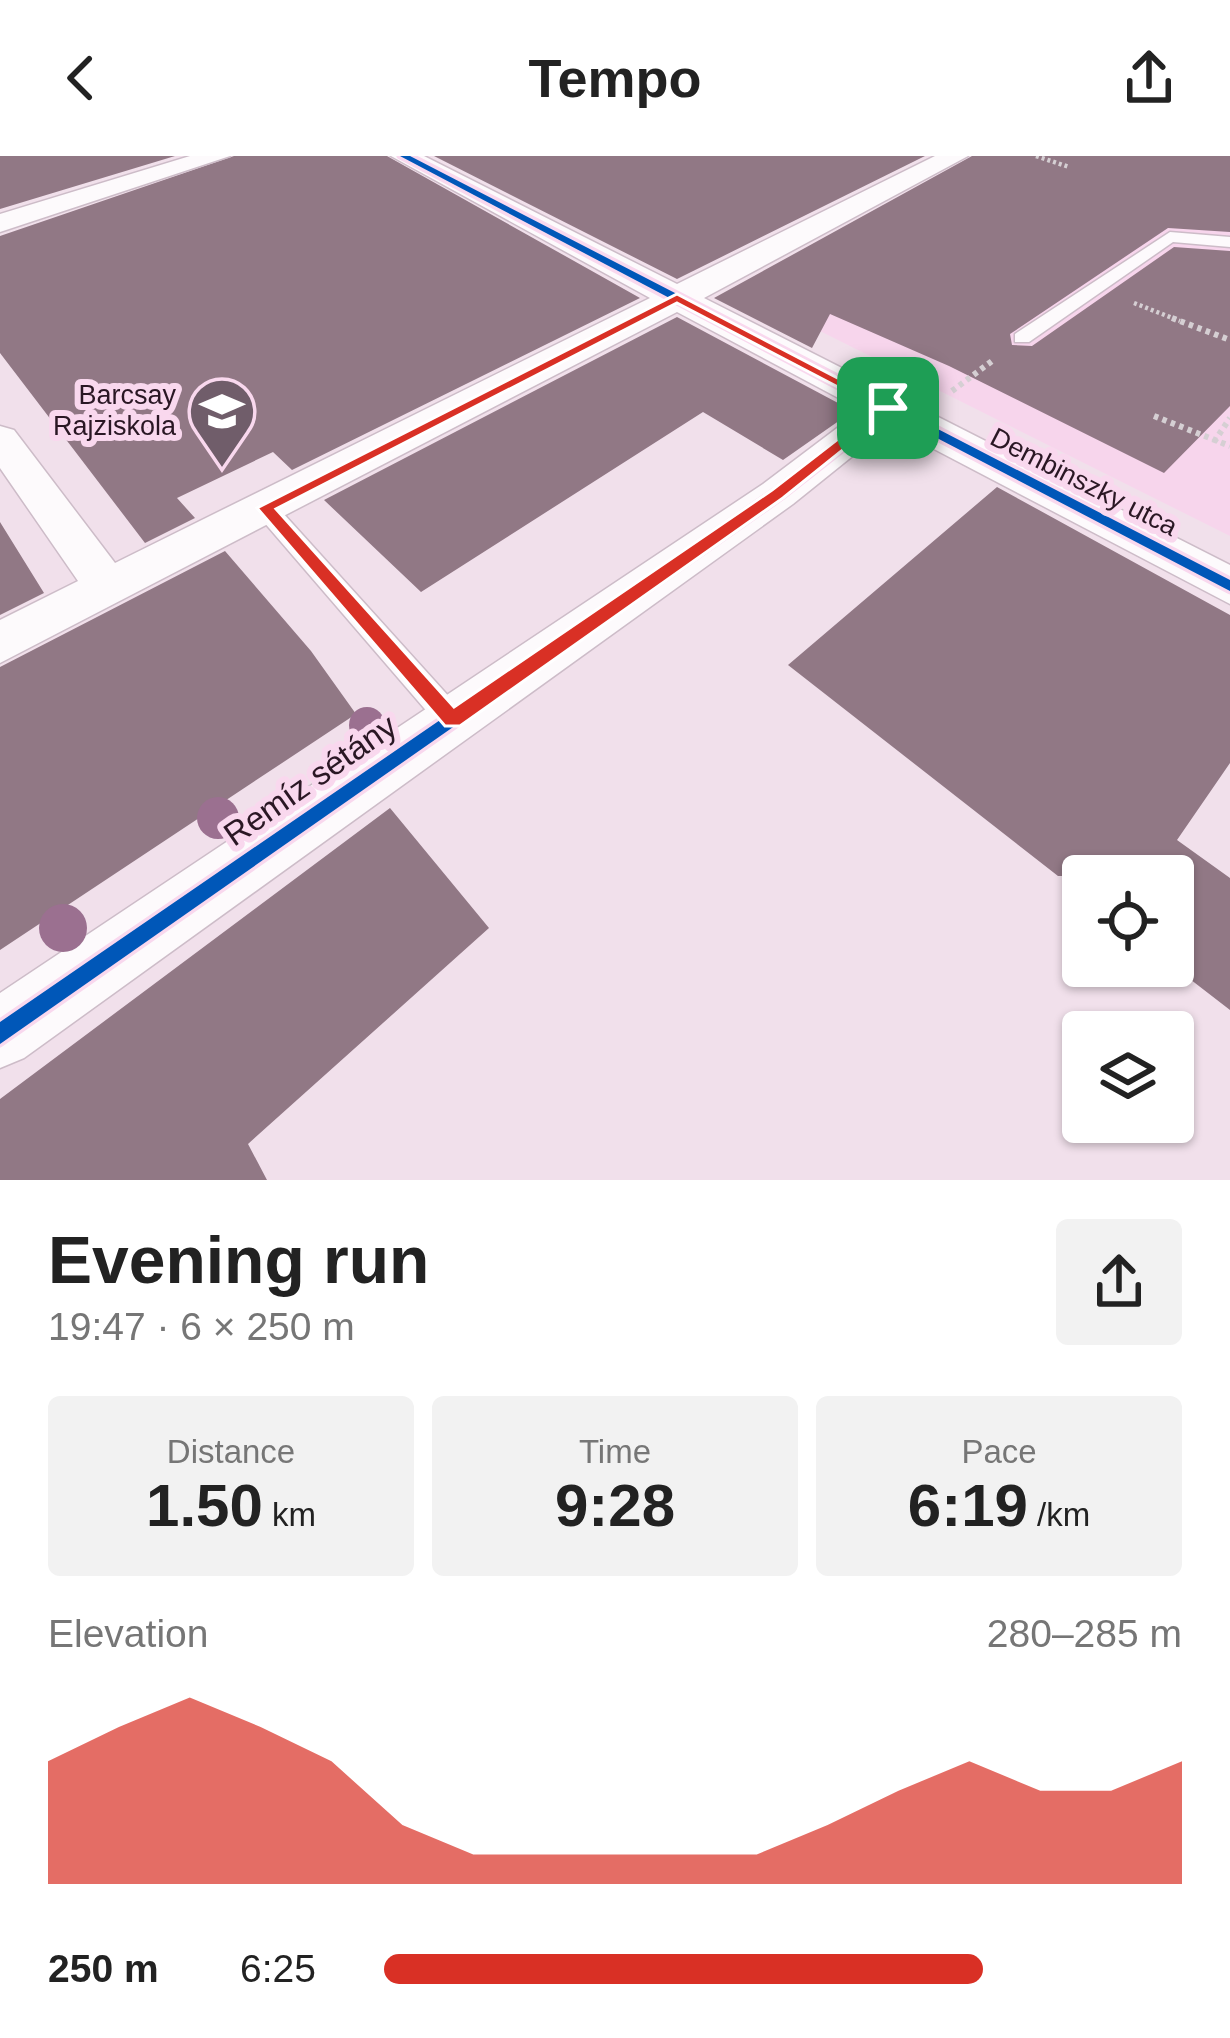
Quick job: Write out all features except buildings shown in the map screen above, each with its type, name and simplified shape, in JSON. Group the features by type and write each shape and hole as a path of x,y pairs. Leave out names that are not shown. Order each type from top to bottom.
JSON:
{"street":[{"path":"0,223 218,156"},
{"name":"Dembinszky utca","path":"404,156 1230,586"},
{"path":"0,643 955,156"},
{"name":"Remíz sétány","path":"0,1034 900,414"},
{"path":"0,439 108,588"}],"lane":[{"path":"1022,338 1170,237 1230,242"},
{"path":"265,508 430,734"}],"path":[{"path":"1036,156 1070,167"},
{"path":"1093,287 1230,340"},
{"path":"900,414 1022,338"},
{"path":"1154,416 1230,446"},
{"path":"1214,442 1219,428 1230,418"}],"shaded area":[{"path":"1230,156 1230,536 748,295"}],"cycle path":[{"path":"404,156 1230,586"},
{"path":"0,1034 778,494 888,408"}],"place":[{"name":"Barcsay Rajziskola","path":"222,470"}],"route":[{"path":"677,298 888,408 778,494 452,720 265,508 677,298"}]}
